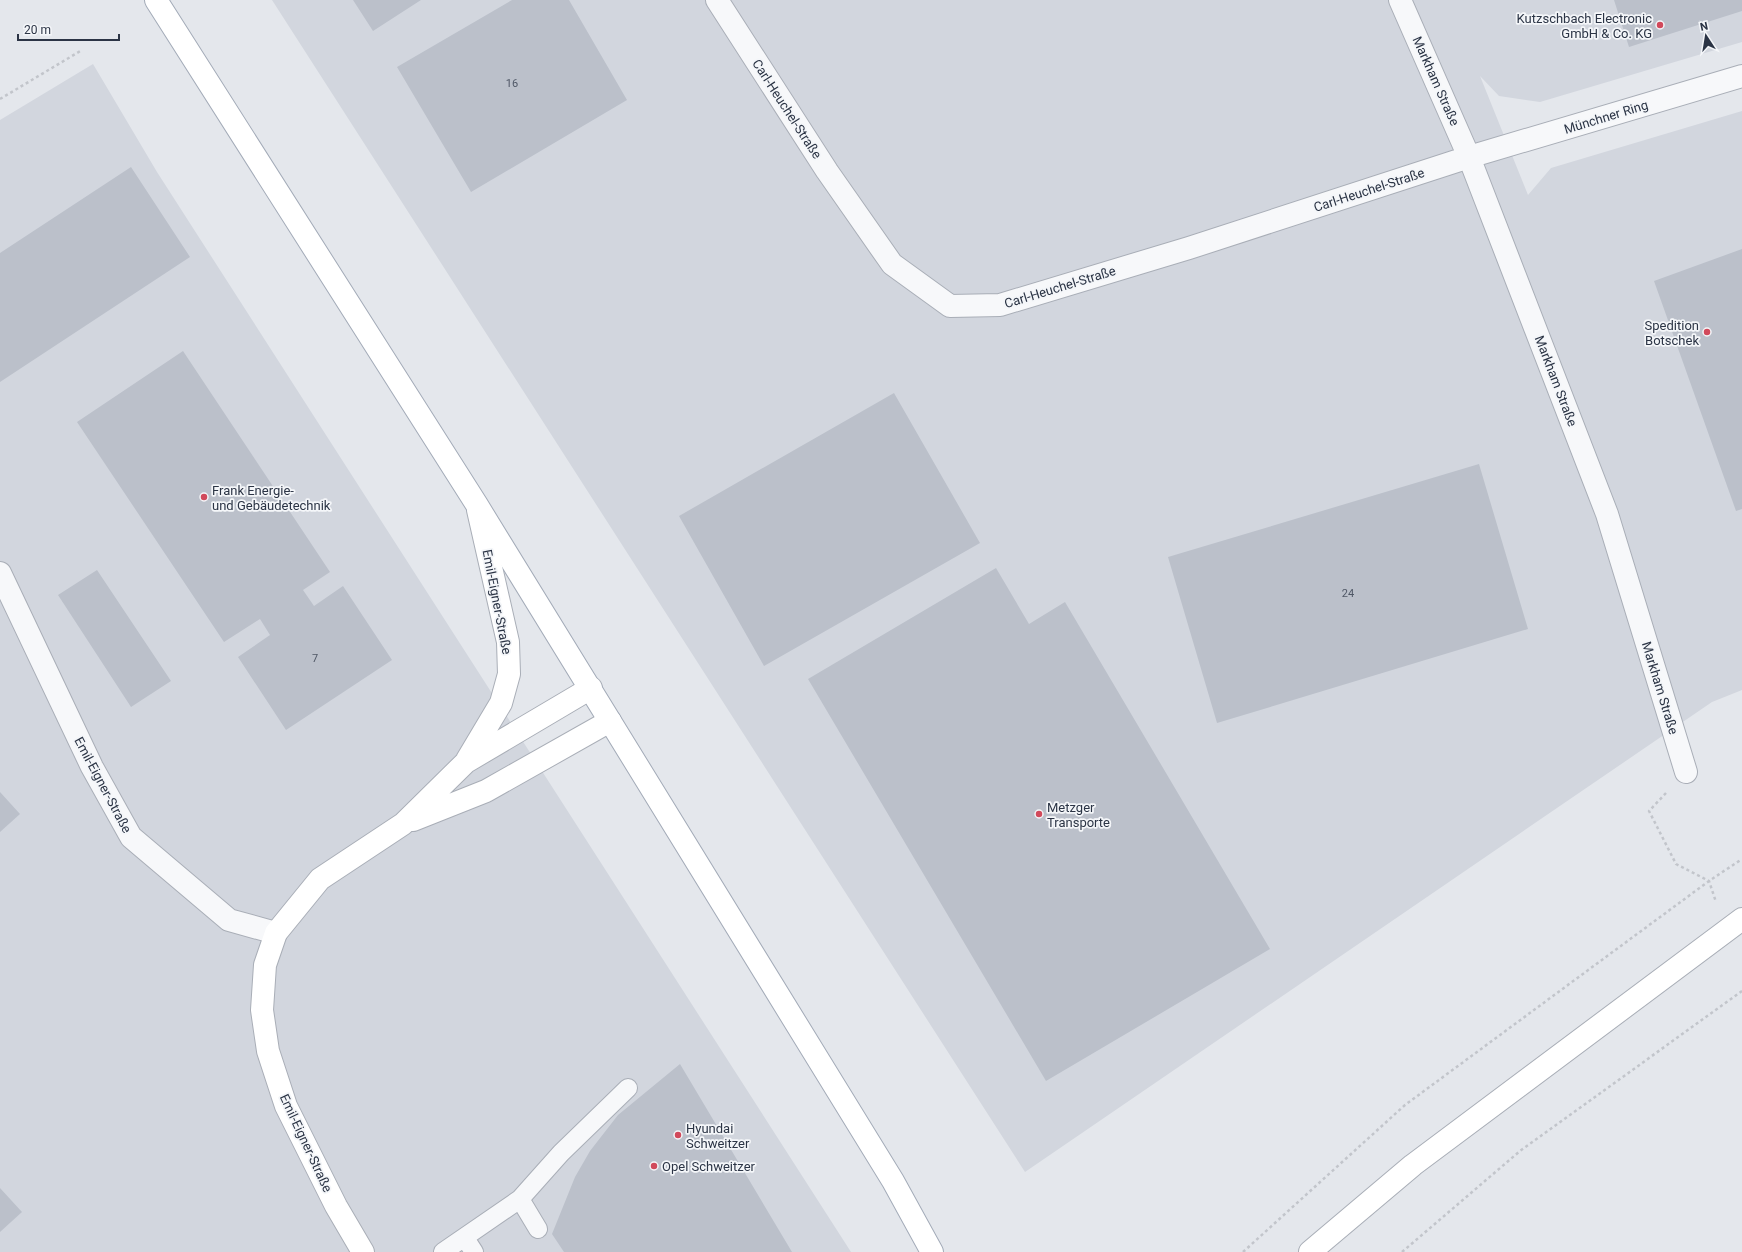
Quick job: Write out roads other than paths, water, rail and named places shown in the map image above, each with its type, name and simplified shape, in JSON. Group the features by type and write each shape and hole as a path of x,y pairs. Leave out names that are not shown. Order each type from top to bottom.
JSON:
{"main road":[{"path":"156,0 477,505 591,688 893,1181 932,1252"},
{"name":"Emil-Eigner-Straße","path":"466,762 501,703 509,674 508,642 477,505"},
{"name":"Emil-Eigner-Straße","path":"363,1252 336,1206 286,1106 268,1051 262,1010 264,965 276,933 320,879 402,824 466,762 591,688"},
{"name":"Emil-Eigner-Straße","path":"402,824 486,791 610,721"},
{"path":"1310,1252 1413,1165 1742,919"}],"street":[{"name":"Carl-Heuchel-Straße","path":"717,0 827,171 892,264 950,306 1000,305 1189,248 1469,157"},
{"name":"Markham Straße","path":"1400,0 1469,157 1607,514 1686,772"},
{"name":"Münchner Ring","path":"1469,157 1742,76"},
{"name":"Emil-Eigner-Straße","path":"0,573 92,767 131,838 229,920 276,933"}],"lane":[{"path":"443,1252 469,1245 520,1199 561,1153 628,1088"},
{"path":"520,1199 538,1229"}],"place":[{"name":"Kutzschbach Electronic GmbH & Co. KG","path":"1660,25"},
{"name":"Spedition Botschek","path":"1707,332"},
{"name":"Frank Energie- und Gebäudetechnik","path":"204,497"},
{"name":"Metzger Transporte","path":"1039,814"},
{"name":"Hyundai Schweitzer","path":"678,1135"},
{"name":"Opel Schweitzer","path":"654,1166"}]}
